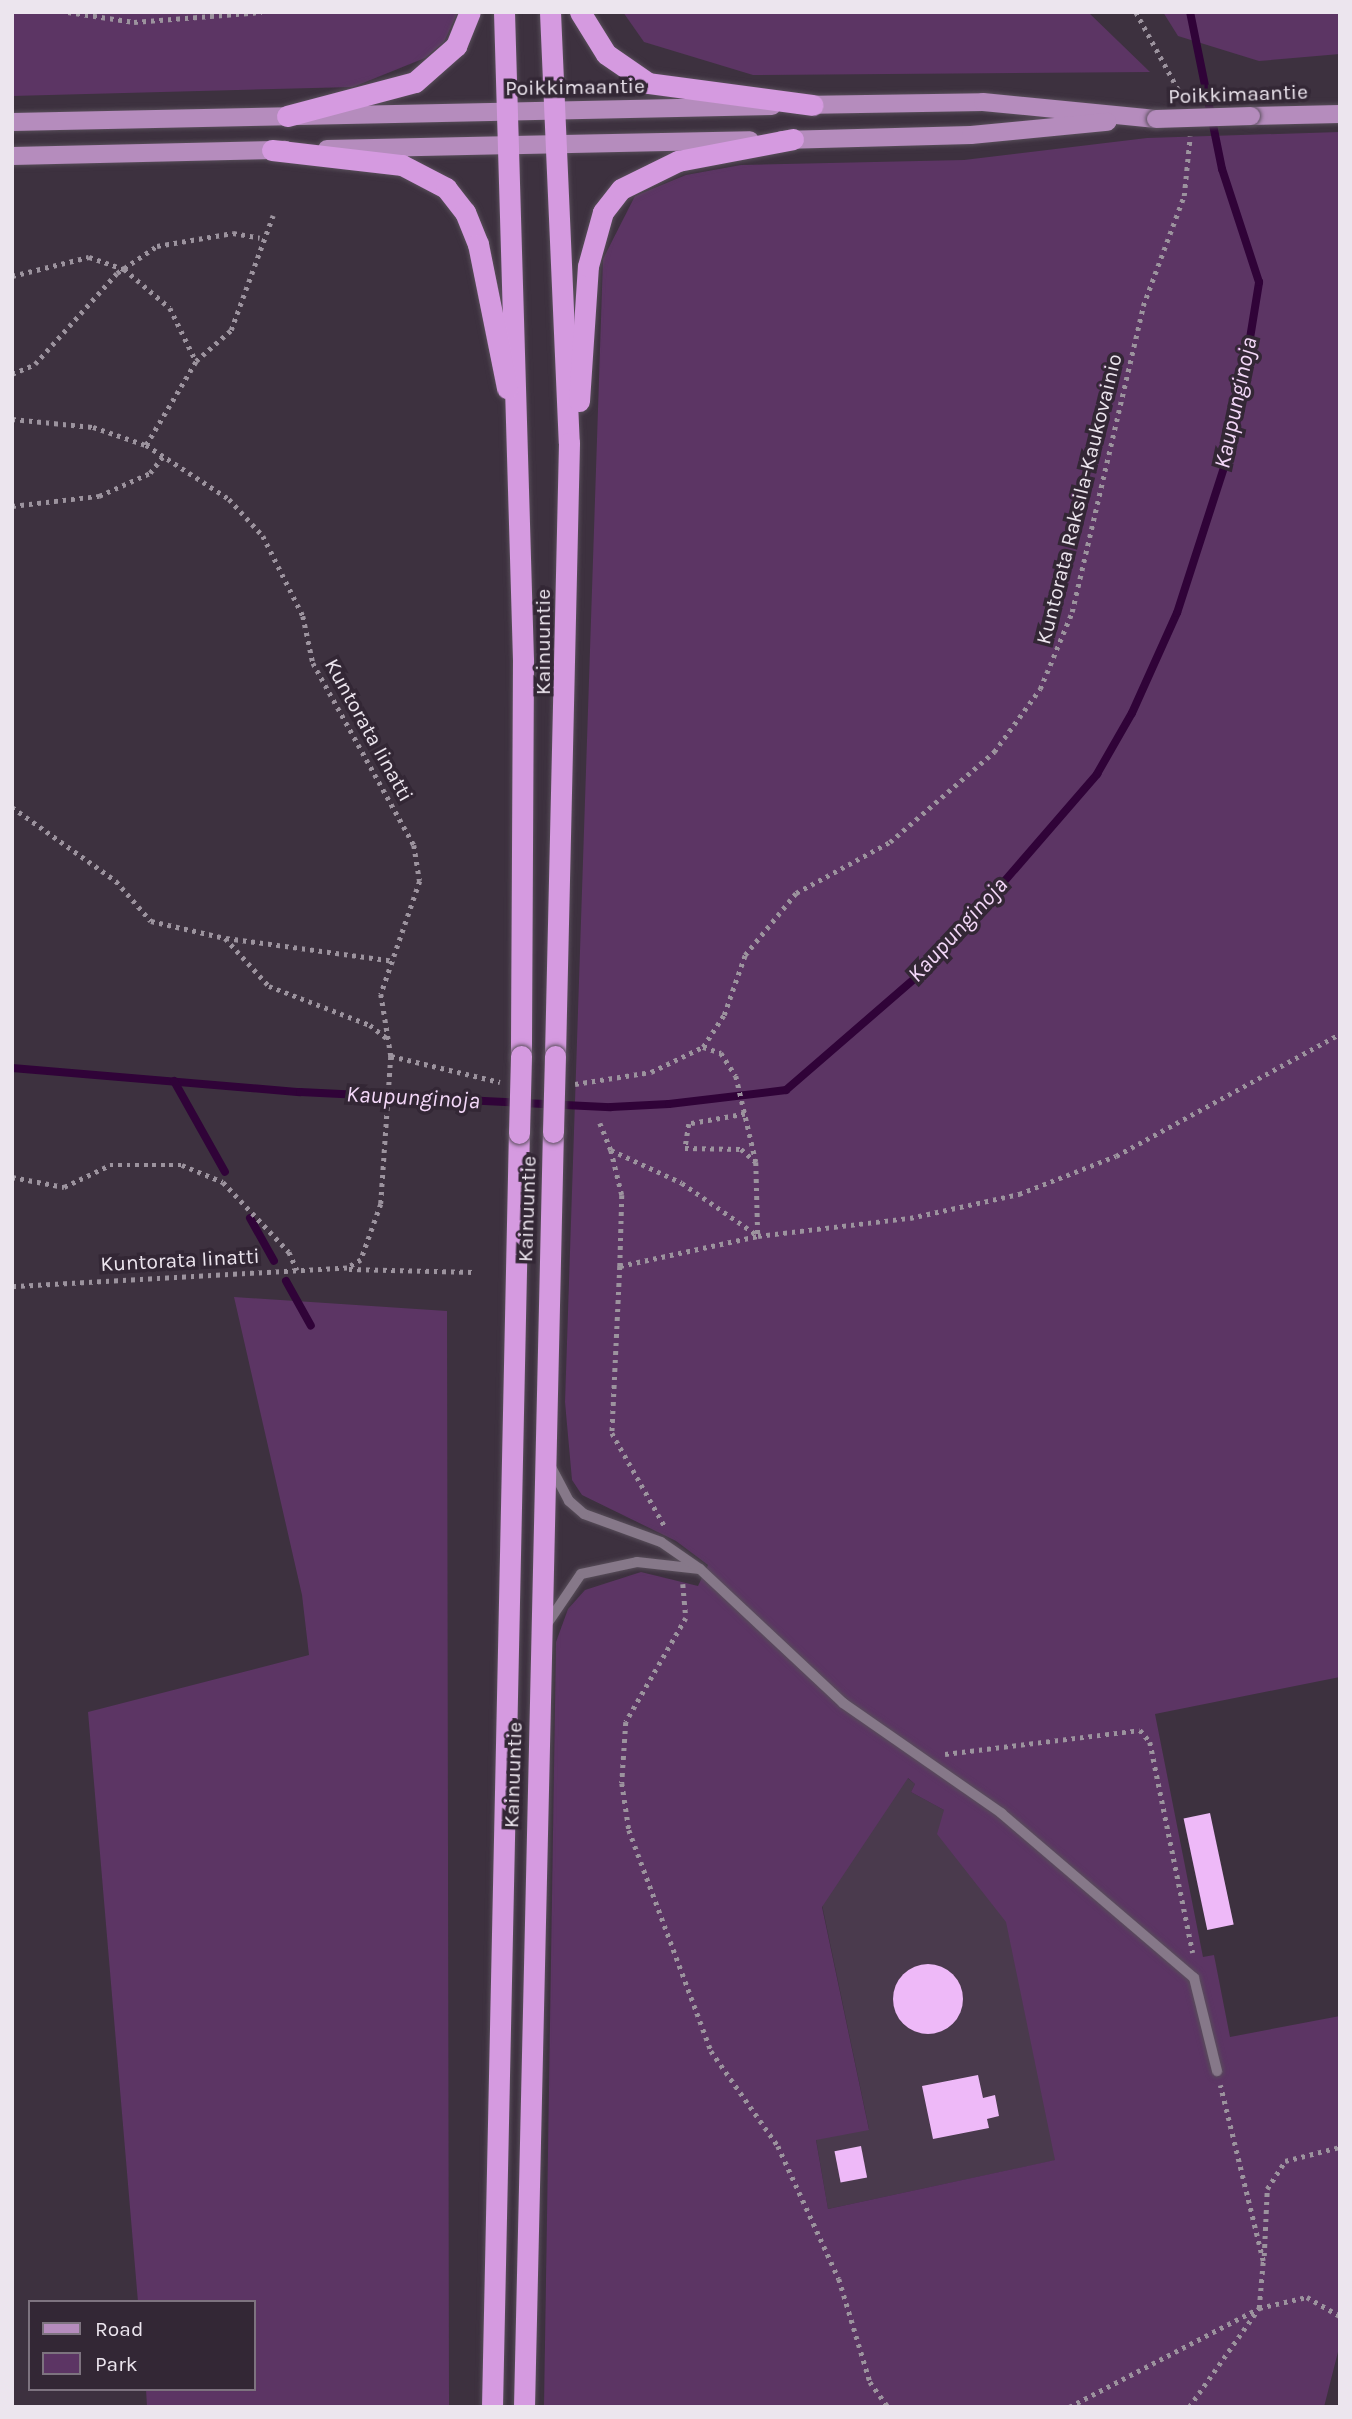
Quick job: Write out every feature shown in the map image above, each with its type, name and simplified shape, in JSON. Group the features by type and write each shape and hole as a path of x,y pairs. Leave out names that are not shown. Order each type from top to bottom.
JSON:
{"highway":[{"path":"287,116 415,82 456,46 470,12"},
{"name":"Kainuuntie","path":"492,2407 521,1056 520,498 504,12"},
{"name":"Kainuuntie","path":"524,2407 568,504 556,109 550,12"},
{"path":"580,12 606,54 648,83 813,105"},
{"path":"568,504 588,265 603,212 644,173 793,139"},
{"path":"272,150 402,165 428,174 465,212 489,288 520,498"}],"main road":[{"name":"Poikkimaantie","path":"12,122 983,102 1147,119"},
{"name":"Poikkimaantie","path":"12,156 510,148 971,135 1147,119 1340,114"}],"lane":[{"path":"545,1455 569,1501 584,1514 679,1554 700,1569 843,1703 926,1756 1194,1979 1217,2071"},
{"path":"542,1633 581,1574 637,1562 700,1569"}],"path":[{"path":"68,12 135,22 262,12"},
{"path":"1136,12 1182,91 1189,116"},
{"name":"Kuntorata Raksila-Kaukovainio","path":"703,1047 724,1015 745,955 796,893 890,842 994,752 1040,689 1062,648 1143,306 1184,196 1189,127"},
{"path":"146,445 196,361 232,330 260,237 273,215"},
{"path":"12,374 36,364 124,269 158,246 195,236 260,237"},
{"path":"12,276 89,257 124,269 170,308 196,361"},
{"name":"Kuntorata Iinatti","path":"12,419 93,427 146,445 229,499 283,567 313,663 414,845 420,881 381,994 391,1056 377,1226 369,1251 347,1268"},
{"path":"12,506 99,496 150,472 164,455"},
{"path":"12,807 116,881 151,921 225,938 394,961"},
{"path":"225,938 269,986 370,1026 390,1041"},
{"path":"620,1266 758,1236 910,1218 1019,1194 1116,1156 1340,1034"},
{"path":"569,1084 651,1072 703,1047 721,1053 736,1079 756,1162 758,1236"},
{"path":"391,1056 504,1083"},
{"path":"745,1114 689,1124 685,1148 741,1149 756,1162"},
{"path":"600,1123 611,1150 622,1195 612,1433 679,1554"},
{"path":"611,1150 682,1183 758,1236"},
{"path":"12,1177 64,1187 110,1165 182,1165 223,1182 289,1252 297,1270"},
{"name":"Kuntorata Iinatti","path":"12,1287 347,1268 474,1272"},
{"path":"682,1567 686,1618 626,1722 622,1783 629,1830 711,2051 778,2146 839,2278 870,2382 888,2407"},
{"path":"926,1756 1140,1730 1150,1742 1192,1939 1194,1979"},
{"path":"1217,2071 1263,2262"},
{"path":"1189,2407 1259,2308 1267,2189 1285,2161 1340,2147"},
{"path":"1069,2407 1259,2308 1307,2297 1340,2316"}],"shaded area":[{"path":"858,1739 915,1784 911,1792 944,1810 1097,1935 1108,2149 828,2209 816,2139 869,2129 802,1809"}],"green space":[{"path":"12,12 458,12 444,42 425,58 353,87 12,96"},
{"path":"623,12 1088,12 1150,72 753,75 644,42"},
{"path":"1163,12 1340,12 1340,54 1259,61 1178,36"},
{"path":"1340,132 1340,1677 1155,1714 1203,1957 1214,1955 1230,2037 1340,2016 1340,2344 1324,2407 544,2407 556,1642 568,1609 585,1590 641,1572 698,1586 708,1565 676,1541 582,1495 572,1480 565,1402 603,259 635,196 686,175 741,165 964,160 1147,138","holes":["908,1778 915,1784 911,1792 944,1810 937,1834 1006,1922 1055,2160 828,2209 816,2140 869,2130 822,1907"]},
{"path":"234,1297 447,1311 449,2407 147,2407 146,2391 256,2391 256,2300 138,2300 88,1712 309,1655 302,1595"}],"building":[{"path":"1210,1813 1234,1925 1207,1930 1184,1819"},
{"path":"928,1964 947,1970 957,1980 963,1999 957,2018 947,2028 928,2034 909,2028 899,2018 893,1999 899,1980 909,1970"},
{"path":"978,2075 983,2098 995,2095 999,2116 987,2119 989,2128 933,2139 922,2086"},
{"path":"861,2146 867,2177 841,2183 834,2151"}],"waterway":[{"name":"Kaupunginoja","path":"12,1068 300,1092 611,1107 669,1104 786,1090 937,959 1097,774 1132,713 1177,613 1234,437 1259,282 1222,169 1190,12"},
{"path":"174,1081 225,1172"},
{"path":"250,1218 274,1261"},
{"path":"286,1281 311,1326"}]}
